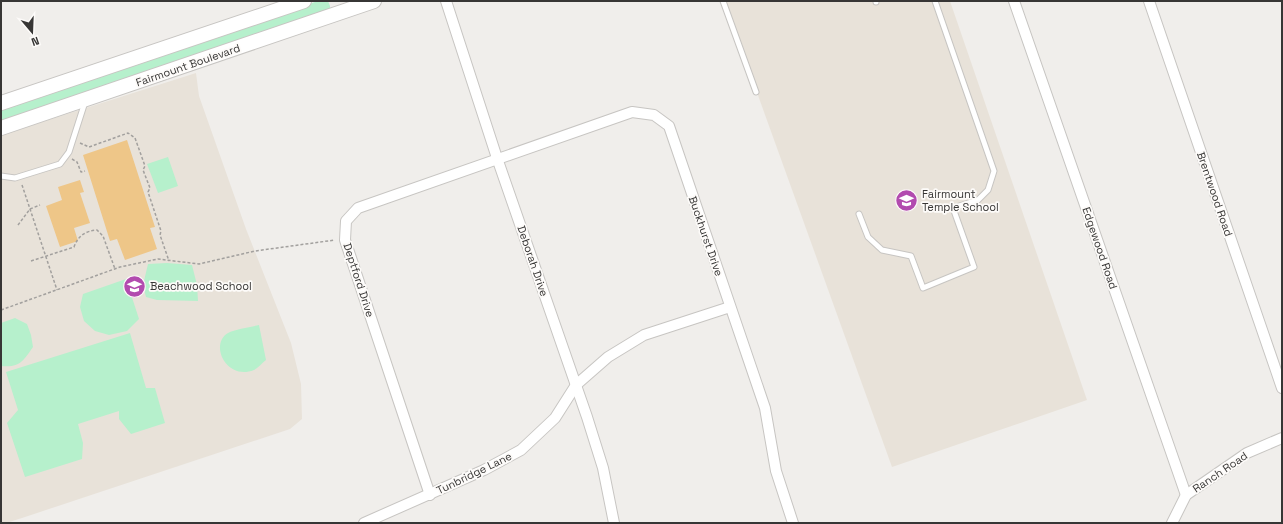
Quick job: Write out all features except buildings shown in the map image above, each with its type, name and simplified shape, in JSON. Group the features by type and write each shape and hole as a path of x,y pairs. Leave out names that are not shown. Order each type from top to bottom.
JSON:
{"main road":[{"path":"1,103 304,1"},
{"name":"Fairmount Boulevard","path":"1,128 86,100 352,5 372,1"}],"street":[{"name":"Deborah Drive","path":"446,1 497,158 576,385 603,468 614,523"},
{"name":"Edgewood Road","path":"1014,1 1186,495"},
{"name":"Brentwood Road","path":"1149,1 1282,388"},
{"name":"Buckhurst Drive","path":"497,158 632,112 654,115 669,126 765,408 776,471 793,523"},
{"name":"Deptford Drive","path":"430,495 345,240 346,221 358,208 497,158"},
{"name":"Tunbridge Lane","path":"364,523 484,470 521,450 555,418 576,385 608,357 644,335 730,307"},
{"name":"Ranch Road","path":"1172,523 1186,495 1247,453 1282,438"}],"lane":[{"path":"723,1 756,92"},
{"path":"859,214 868,236 882,250 910,256 923,288 974,267 953,208 978,200 988,190 994,172 935,1"},
{"path":"1,176 15,178 60,164 69,152 86,100"}],"path":[{"path":"78,142 89,147 128,133 135,138 145,166 143,170 150,188 148,192 169,261"},
{"path":"72,159 77,162 80,172 85,171"},
{"path":"22,185 57,290"},
{"path":"18,225 30,209 40,205"},
{"path":"31,260 74,248 82,234 90,230 97,230 103,236 114,269"},
{"path":"1,310 114,269 158,259 199,264 255,251 335,240"}],"shaded area":[{"name":"Fairmount Temple School","path":"724,1 950,1 1087,400 892,467"},
{"name":"Beachwood School","path":"196,73 199,96 246,229 291,343 301,384 302,419 290,429 22,518 1,523 1,135"}],"green space":[{"path":"318,1 328,1 330,10 1,124 1,108"},
{"path":"168,157 178,186 158,193 147,164"},
{"path":"167,263 192,265 197,285 198,301 157,300 146,297 143,285 148,264"},
{"path":"126,279 139,319 127,331 109,335 95,331 84,321 80,307 83,294"},
{"path":"15,318 27,324 33,347 17,365 1,366 1,323"},
{"path":"259,325 266,360 254,370 244,372 235,370 228,366 223,360 220,352 220,345 223,338 228,333 239,329"},
{"path":"130,333 146,388 155,388 165,423 131,434 119,419 119,411 78,424 83,443 82,459 25,477 7,423 18,410 6,372"}],"place":[{"name":"Fairmount Temple School","path":"907,200"},
{"name":"Beachwood School","path":"135,286"}]}
